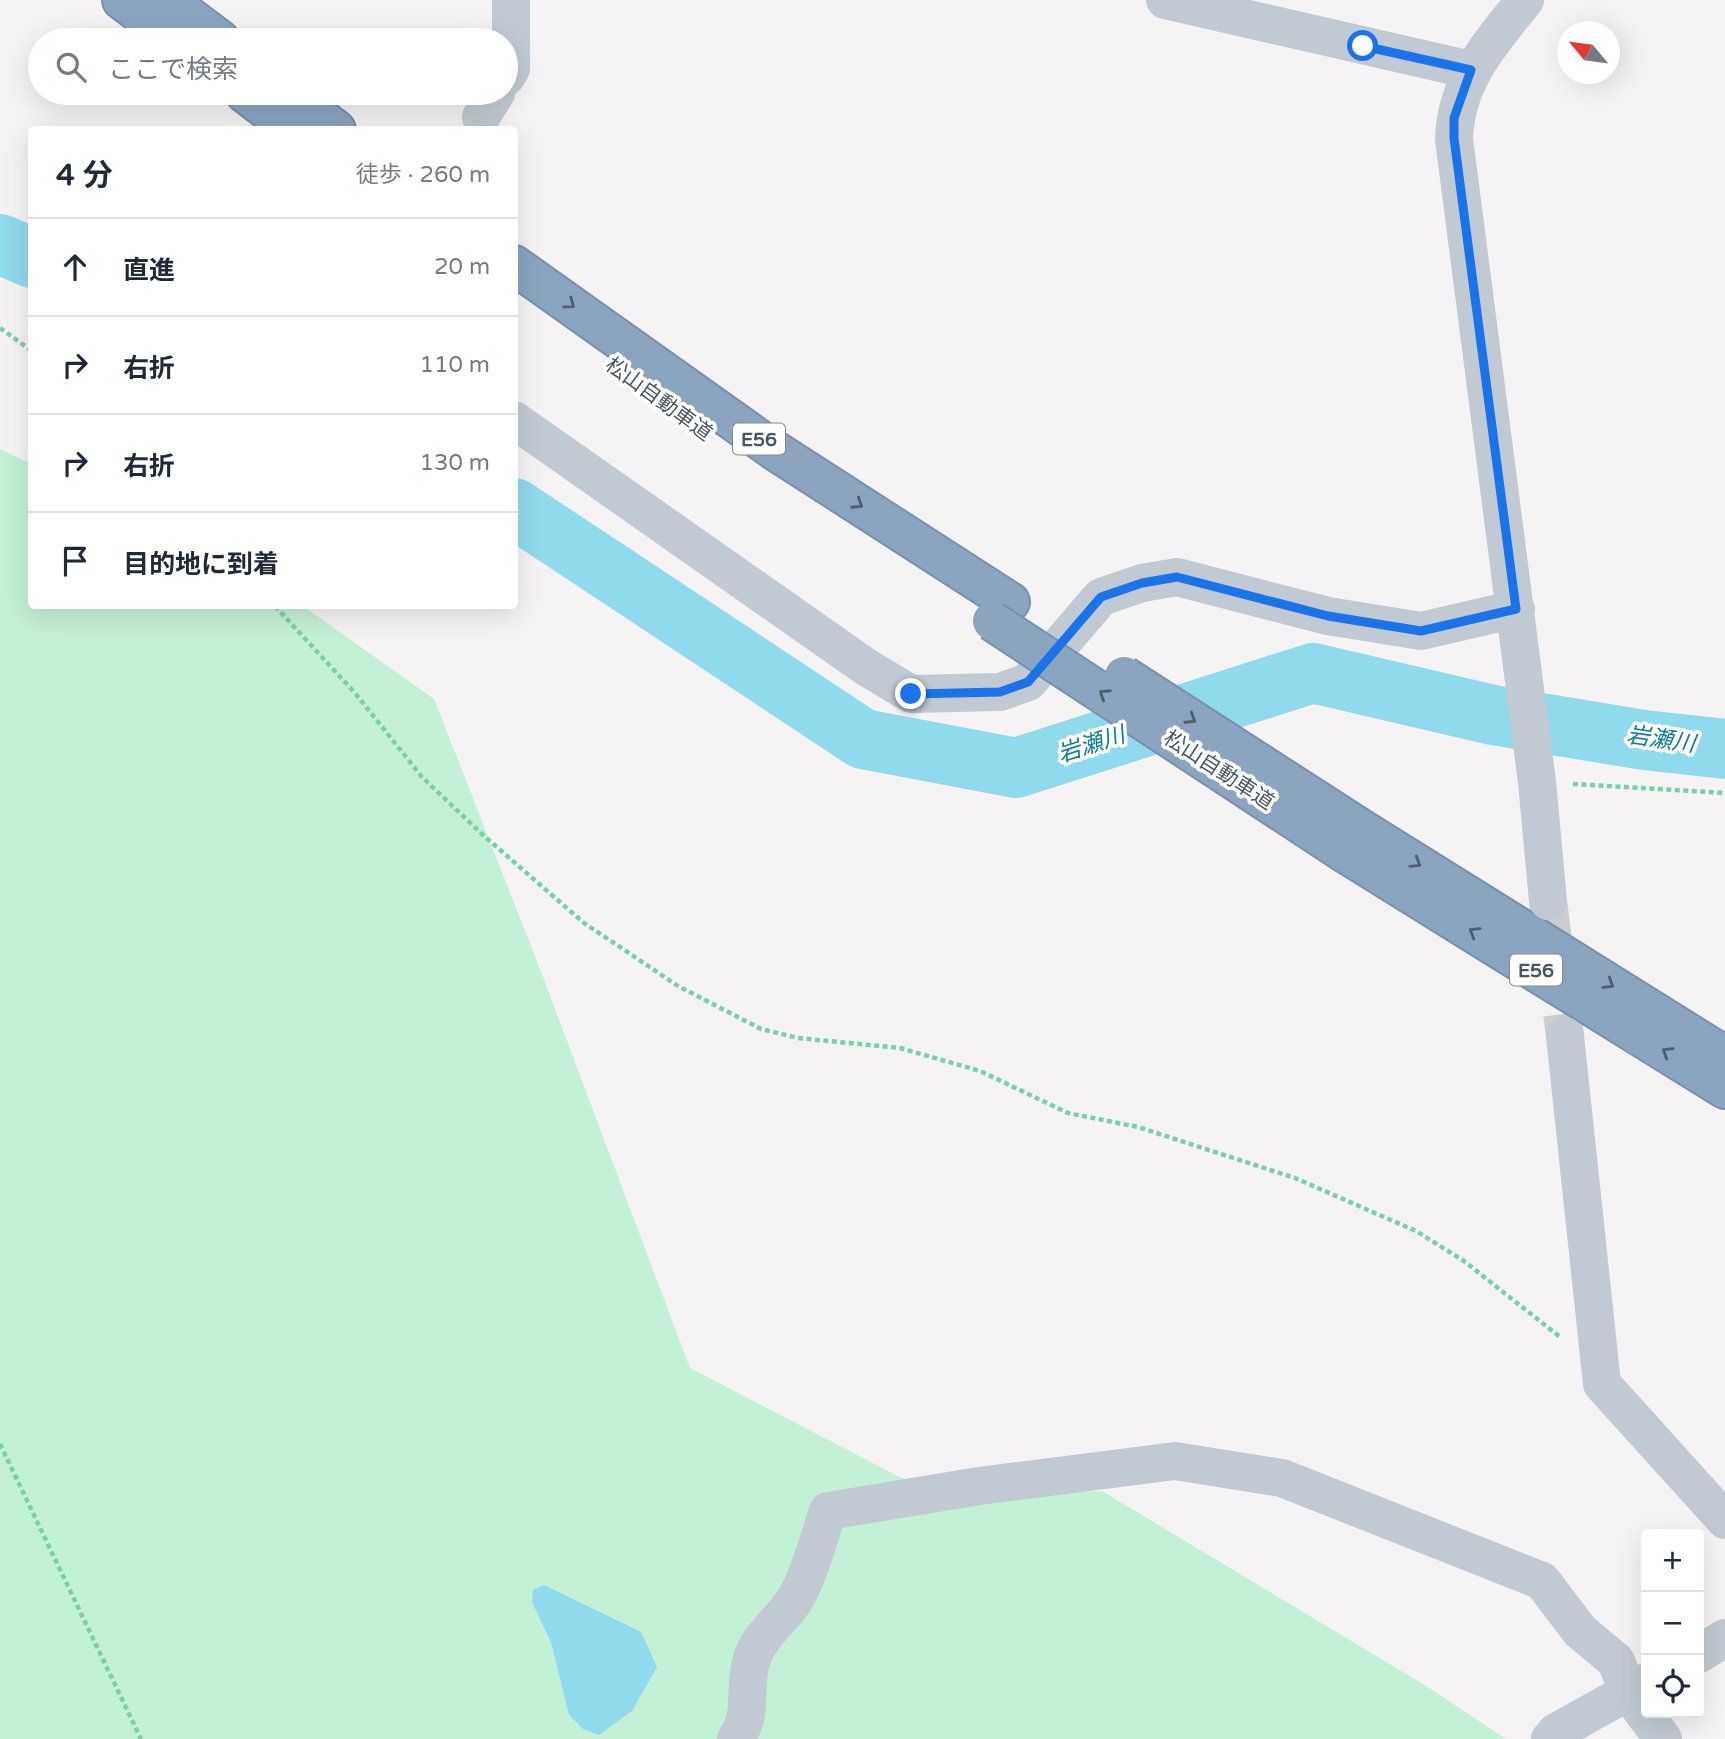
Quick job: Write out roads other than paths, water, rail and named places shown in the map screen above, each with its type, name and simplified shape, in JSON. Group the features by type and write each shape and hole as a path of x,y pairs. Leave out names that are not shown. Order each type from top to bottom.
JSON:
{"highway":[{"path":"122,0 159,28"},
{"path":"167,0 204,28"},
{"path":"260,105 288,126"},
{"path":"304,105 331,126"},
{"name":"松山自動車道","path":"518,268 1001,612"},
{"name":"松山自動車道","path":"518,298 731,451 1001,612 1352,840 1725,1089"},
{"name":"松山自動車道","path":"1352,840 1725,1056"}],"street":[{"path":"511,0 511,28"},
{"path":"1165,0 1471,70"},
{"path":"1525,0 1471,70 1454,118 1454,138 1518,627 1548,901"},
{"path":"518,423 866,667 911,694 1000,692 1028,682 1101,597 1142,583 1177,577 1328,616 1421,631 1518,627"},
{"path":"1565,1036 1602,1384 1725,1520"},
{"path":"736,1739 747,1723 750,1662 763,1633 788,1611 800,1591 828,1510 979,1486 1175,1461 1282,1478 1542,1581 1580,1631 1616,1661 1637,1687 1663,1739"},
{"path":"1704,1651 1725,1638"},
{"path":"1550,1739 1556,1732 1637,1687"}],"water":[{"path":"544,1585 641,1632 657,1667 632,1711 599,1735 583,1729 569,1715 551,1642 532,1602 533,1590"}],"waterway":[{"name":"岩瀬川","path":"0,244 28,256"},
{"name":"岩瀬川","path":"518,511 863,739 1016,768 1313,673 1493,715 1644,740 1725,749"}],"tunnel":[{"path":"1548,901 1565,1036"}]}
